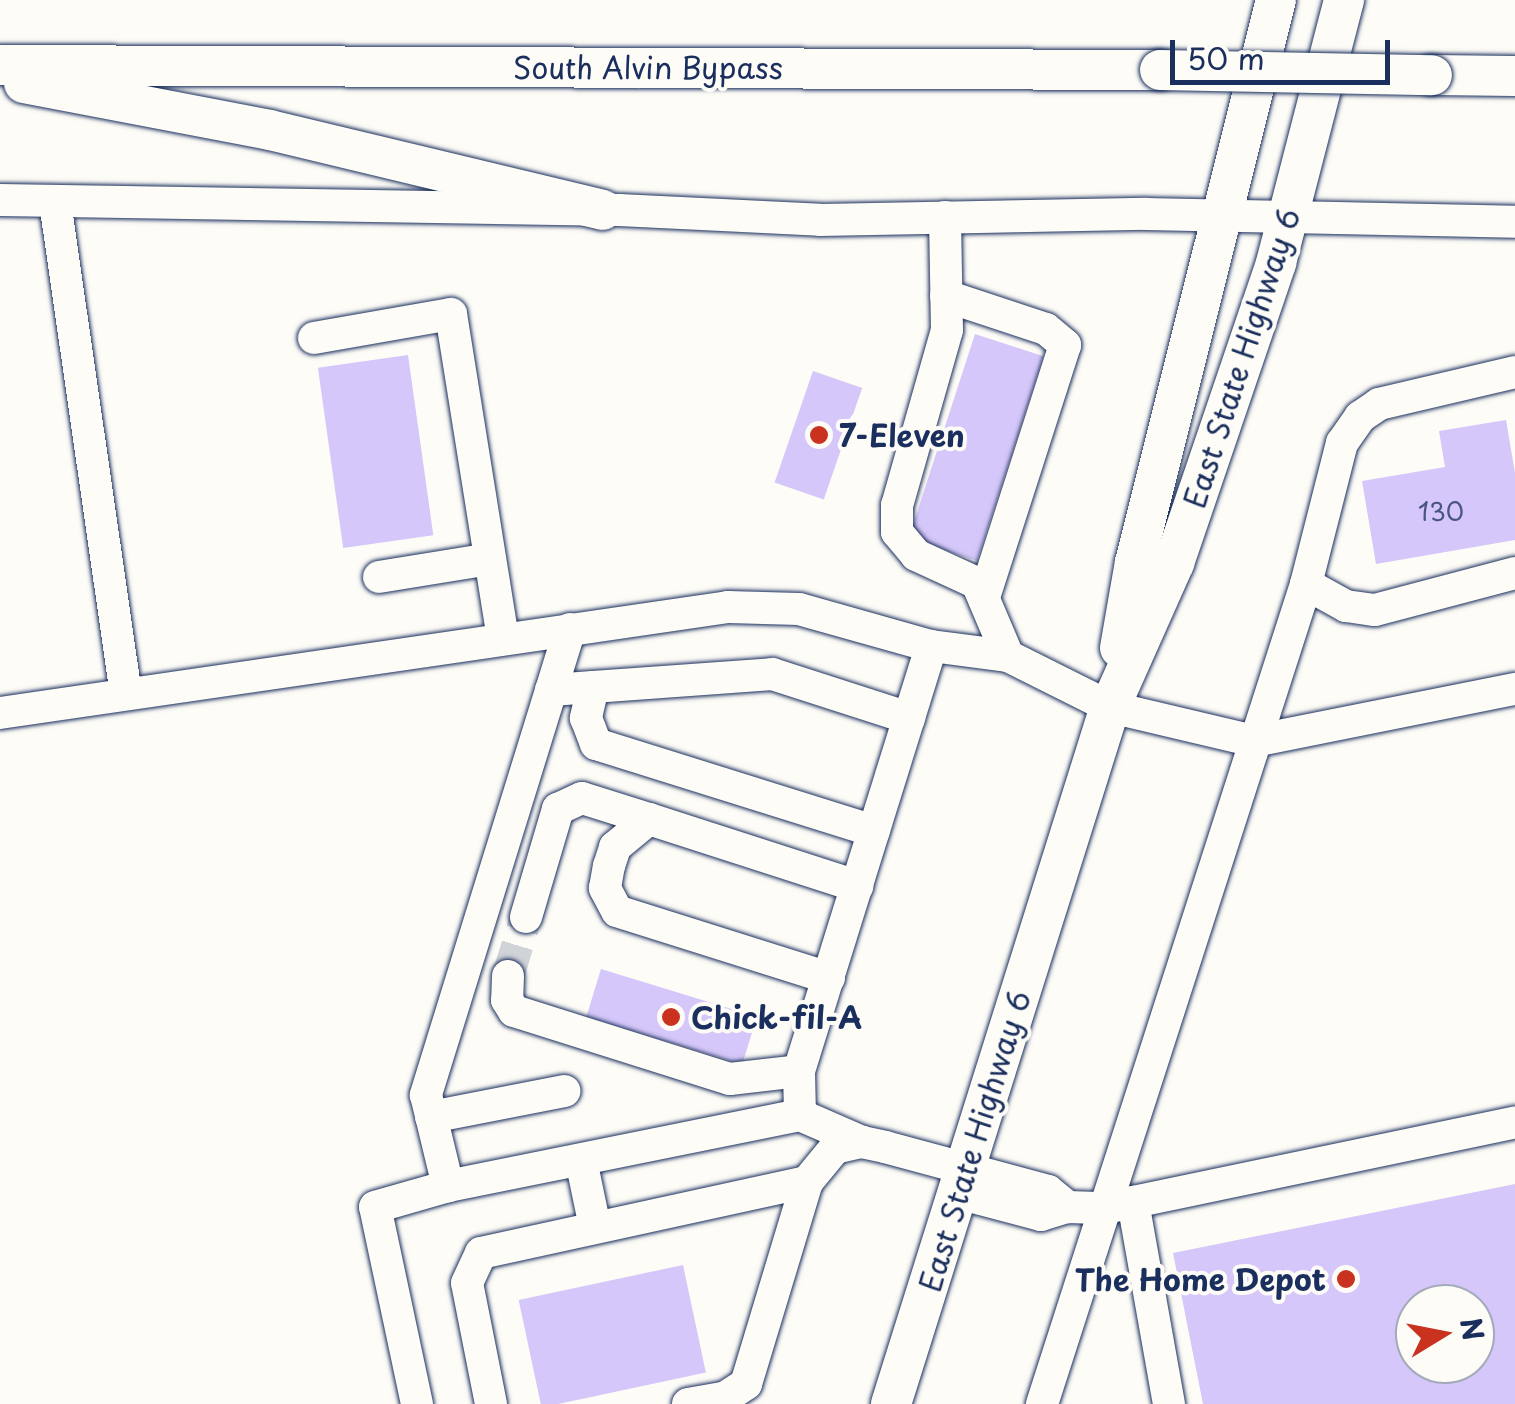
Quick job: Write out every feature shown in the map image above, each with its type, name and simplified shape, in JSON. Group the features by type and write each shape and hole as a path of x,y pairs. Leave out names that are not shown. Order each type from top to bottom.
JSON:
{"main road":[{"name":"East State Highway 6","path":"1110,706 1134,562 1276,0"},
{"name":"East State Highway 6","path":"891,1404 1110,706 1174,563 1288,219 1344,0"},
{"name":"South Alvin Bypass","path":"0,65 1160,70 1515,76"},
{"path":"0,78 270,130 602,210"}],"street":[{"path":"0,200 602,210 713,218 1224,218 1514,225"},
{"path":"55,202 126,694"},
{"path":"945,216 947,330 896,505 898,532 916,554 978,582 1008,656"},
{"path":"946,296 1046,330 1066,345 984,596"},
{"path":"314,338 451,314 503,638"},
{"path":"1042,1404 1119,1205 1254,741 1306,584 1342,443 1360,417 1379,404 1515,372"},
{"path":"378,577 490,559"},
{"path":"1306,584 1346,606 1374,610 1515,573"},
{"path":"0,712 728,608 799,609 932,646 1008,656 1110,706 1254,741 1515,689"},
{"path":"448,1186 426,1095 570,629"},
{"path":"800,1116 799,1071 932,646"},
{"path":"551,690 790,676 909,718"},
{"path":"593,687 586,718 596,744 874,831"},
{"path":"526,917 558,809 582,798 857,886"},
{"path":"649,819 616,847 609,866 605,888 617,911 828,978"},
{"path":"508,976 507,1000 514,1011 730,1079 799,1071"},
{"path":"431,1117 566,1092"},
{"path":"417,1404 375,1207 448,1186 800,1116 962,1182 1048,1191 1068,1207 1119,1205 1515,1122"},
{"path":"688,1404 726,1396 746,1384 807,1182 835,1148 862,1142"},
{"path":"581,1160 595,1227"},
{"path":"491,1404 467,1283 473,1261 492,1248 807,1182"},
{"path":"1119,1205 1169,1404"},
{"path":"1053,1368 1069,1404"}],"building":[{"name":"7-Eleven","path":"975,334 1043,356 977,561 909,538"},
{"path":"408,355 433,535 343,548 318,368"},
{"name":"7-Eleven","path":"813,371 862,388 824,500 775,483"},
{"path":"1506,420 1515,473 1515,540 1376,564 1362,481 1445,467 1439,431"},
{"name":"Chick-fil-A","path":"601,969 757,1017 742,1064 586,1017"},
{"name":"The Home Depot","path":"1515,1184 1515,1404 1203,1404 1173,1253"},
{"path":"683,1265 706,1373 558,1404 541,1404 519,1300"}],"tunnel":[{"path":"508,976 526,917"}],"place":[{"name":"7-Eleven","path":"819,435"},
{"name":"Chick-fil-A","path":"671,1017"},
{"name":"The Home Depot","path":"1346,1279"}]}
